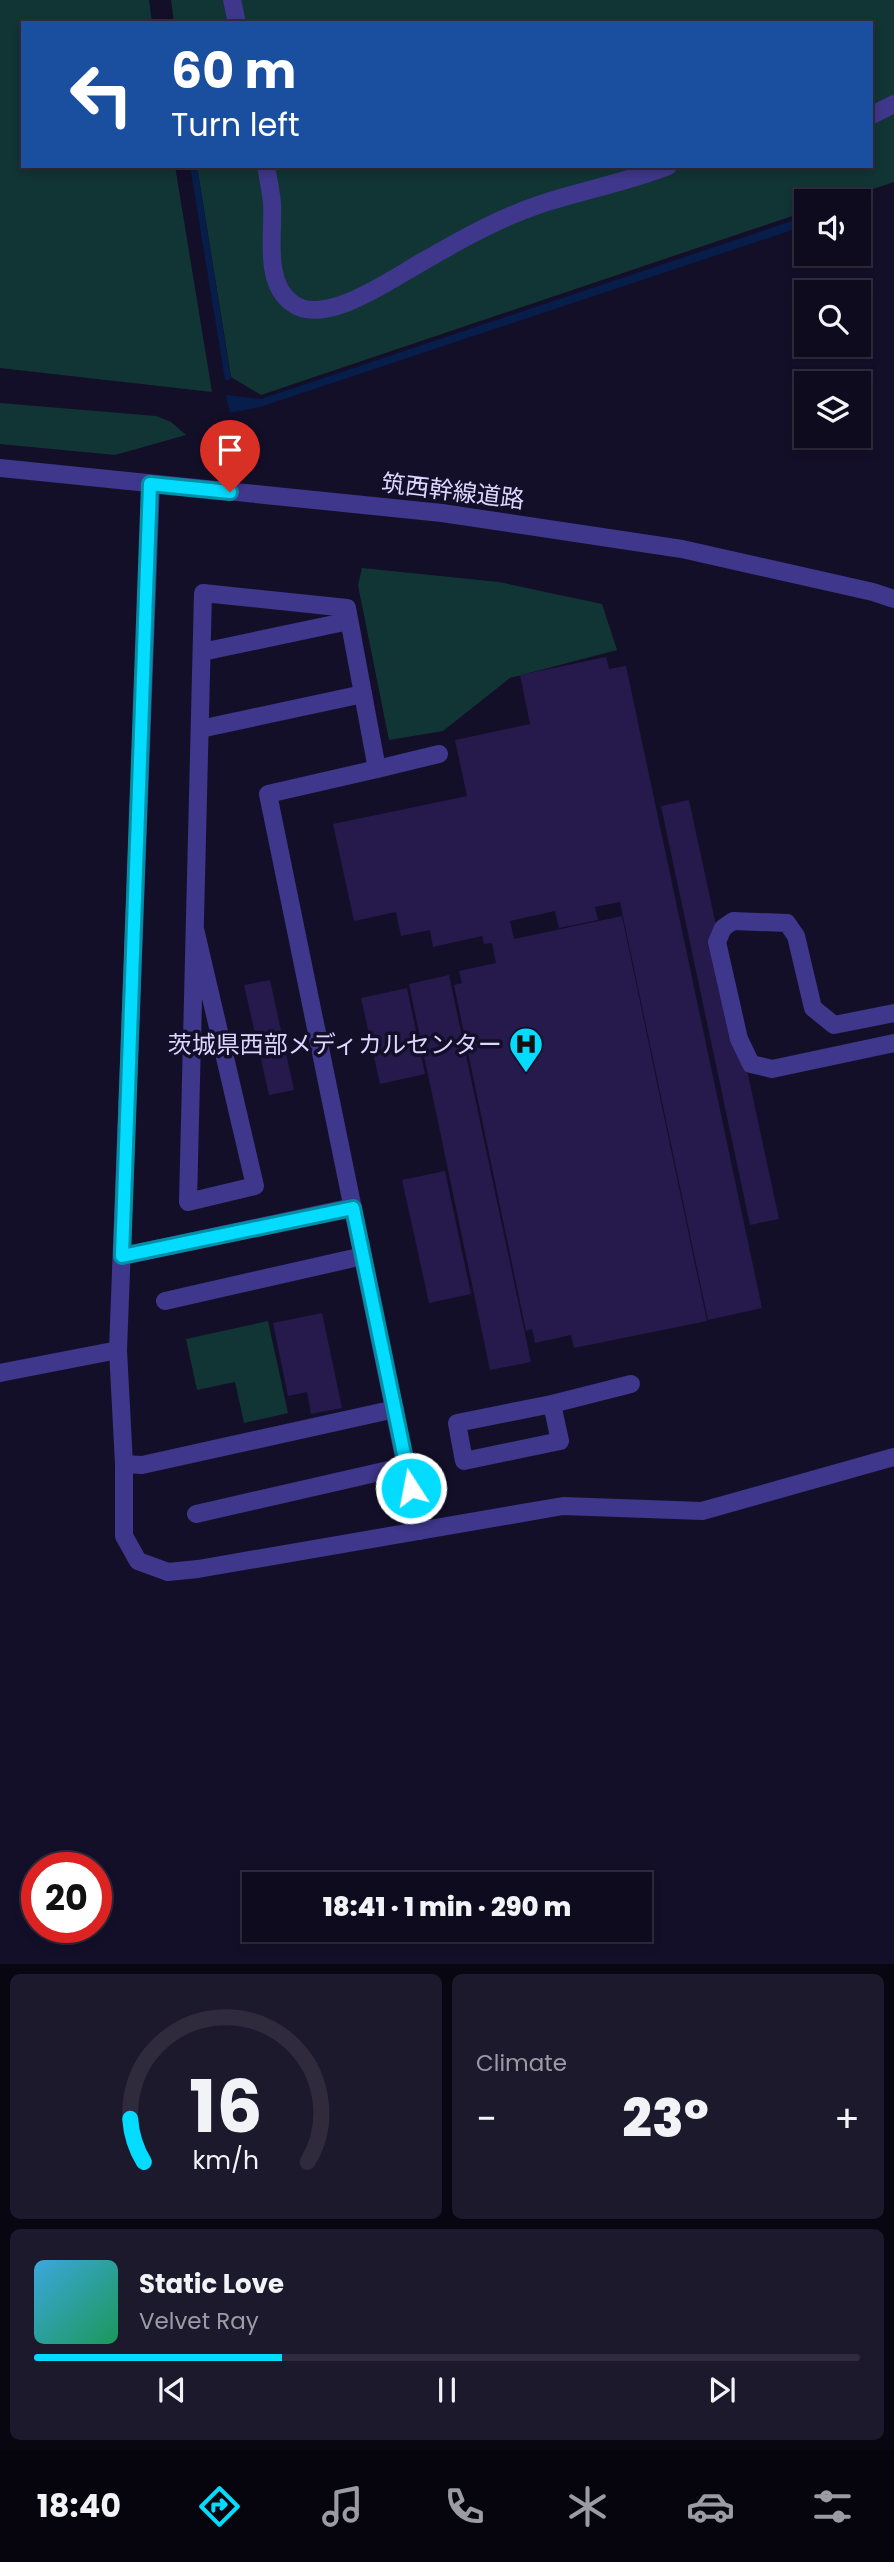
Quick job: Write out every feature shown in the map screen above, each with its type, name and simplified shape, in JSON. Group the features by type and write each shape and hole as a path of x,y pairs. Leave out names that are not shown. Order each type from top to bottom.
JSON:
{"street":[{"path":"232,0 236,21"},
{"path":"873,114 894,104"},
{"path":"265,168 272,201 273,273 279,289 292,304 310,310 327,309 362,296 477,231 540,204 636,179 663,168"},
{"name":"筑西幹線道路","path":"0,468 442,513 682,549 894,599"},
{"path":"150,484 118,1350 124,1464 124,1536 138,1561 168,1572 198,1569 563,1506 702,1511 894,1457"},
{"path":"195,929 255,1186 188,1202 203,593 347,608 377,769"},
{"path":"202,652 349,621"},
{"path":"200,729 363,694"},
{"path":"419,1531 268,794 439,754"},
{"path":"894,1013 834,1025 813,1008 796,936 787,923 733,921 723,928 717,942 739,1039 751,1064 772,1069 894,1043"},
{"path":"122,1256 353,1208"},
{"path":"166,1301 363,1256"},
{"path":"0,1373 118,1350"},
{"path":"552,1404 559,1441 464,1461 457,1423 552,1404 631,1384"},
{"path":"124,1464 142,1465 395,1409"},
{"path":"196,1514 406,1465"}],"green space":[{"path":"0,0 149,0 152,21 21,21 21,168 175,168 212,392 0,368"},
{"path":"171,0 894,0 894,182 871,190 794,189 794,215 261,395 231,377 197,168 873,168 873,21 174,21"},
{"path":"0,403 156,416 171,422 186,435 115,455 0,444"},
{"path":"362,568 499,582 602,604 617,650 510,678 443,731 389,740 358,585"},
{"path":"268,1321 288,1413 244,1423 235,1382 197,1390 186,1339"}],"water":[{"path":"190,168 197,168 231,379 225,380"},
{"path":"794,220 794,229 263,406 230,413 226,395 261,399"}],"building":[{"path":"606,657 609,669 626,666 762,1308 708,1320 620,902 595,907 598,920 559,928 555,911 510,921 514,939 622,916 707,1321 574,1348 571,1335 535,1343 532,1329 526,1331 454,985 462,983 459,971 496,963 492,943 484,944 482,936 433,947 430,930 401,936 396,912 354,921 333,824 467,796 455,740 530,724 520,675"},
{"path":"689,800 779,1219 750,1225 661,806"},
{"path":"449,975 531,1362 490,1370 409,984"},
{"path":"270,980 294,1090 269,1095 244,985"},
{"path":"407,988 425,1074 380,1084 361,998"},
{"path":"445,1171 471,1294 429,1303 402,1180"},
{"path":"322,1313 342,1408 311,1414 307,1392 288,1396 273,1323"}],"place":[{"name":"茨城県西部メディカルセンター","path":"526,1074"}],"route":[{"path":"230,492 150,484 122,1256 353,1208 411,1488"}]}
